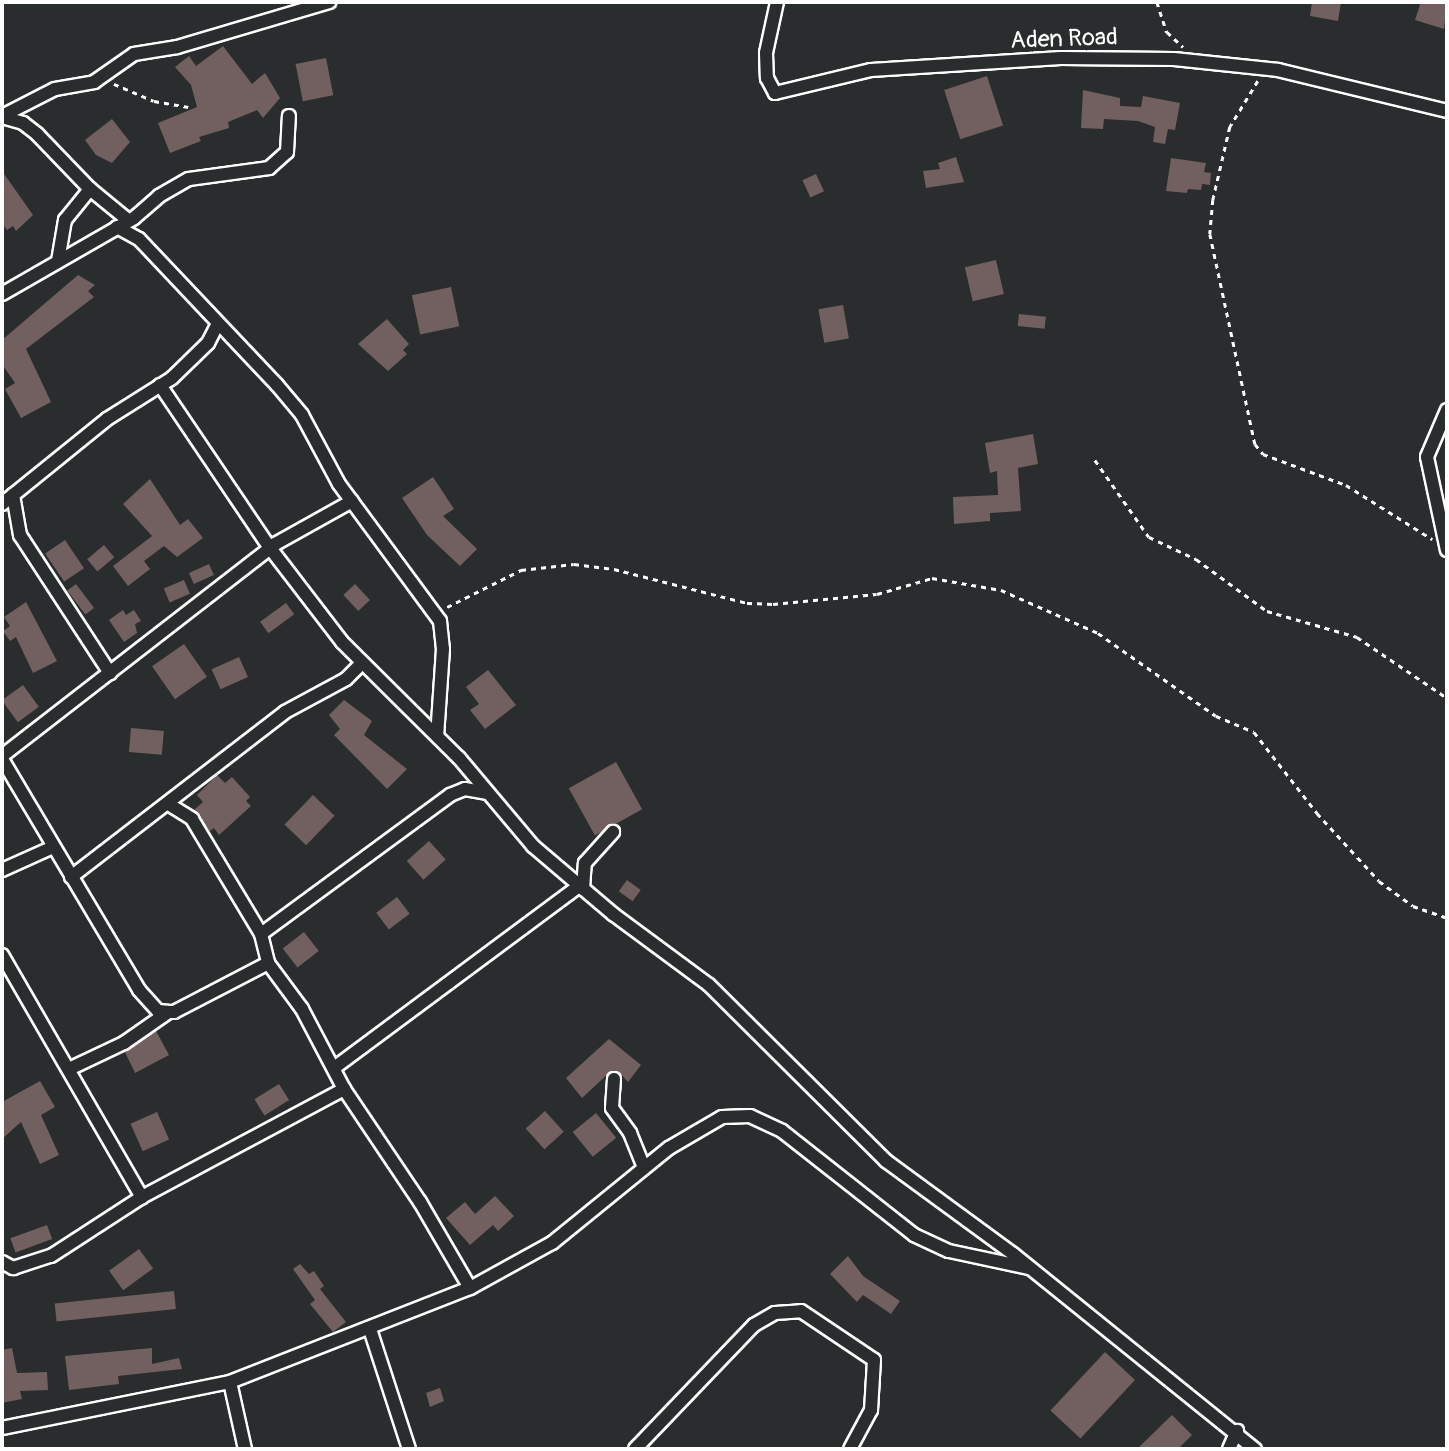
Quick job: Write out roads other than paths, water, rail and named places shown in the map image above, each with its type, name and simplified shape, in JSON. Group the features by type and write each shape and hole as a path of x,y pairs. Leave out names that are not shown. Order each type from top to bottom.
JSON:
{"street":[{"path":"2,117 55,89 94,82 134,54 177,47 330,2"},
{"name":"Aden Road","path":"777,2 766,53 767,78 775,93 872,70 1061,58 1202,62 1266,69 1447,111"},
{"path":"2,294 123,224 189,179 256,172 277,162 290,141 289,116"},
{"path":"2,117 23,123 37,134 139,239 302,415 327,467 436,615 443,649 437,736"},
{"path":"58,261 65,220 90,190"},
{"path":"2,504 107,419 160,385 201,351 218,323"},
{"path":"160,385 270,548 362,663 437,736 533,846 581,888 709,985 886,1161 1030,1269 1237,1431 1255,1449"},
{"path":"1447,410 1427,457 1447,549"},
{"path":"13,495 20,535 110,673"},
{"path":"166,1013 158,1011 139,990 51,848 2,757 270,548 352,501"},
{"path":"71,877 170,805 285,712 346,679 362,663"},
{"path":"261,934 450,795 466,789 488,793"},
{"path":"170,805 192,819 261,934 268,963 302,1009 344,1089 420,1202 470,1288"},
{"path":"334,1068 581,888 585,863 613,832"},
{"path":"2,870 51,848"},
{"path":"2,956 142,1196"},
{"path":"69,1069 124,1043 166,1013 268,963"},
{"path":"614,1079 612,1108 630,1133 644,1167"},
{"path":"2,1262 13,1268 51,1256 142,1196 344,1089"},
{"path":"2,1428 230,1382 470,1288 552,1243 644,1167 722,1116 750,1116 782,1131 914,1235 949,1251 1030,1269"},
{"path":"635,1449 754,1325 775,1313 801,1311 874,1360 871,1410 850,1449"},
{"path":"370,1329 409,1449"},
{"path":"230,1382 245,1449"},
{"path":"1229,1449 1237,1431"}]}
